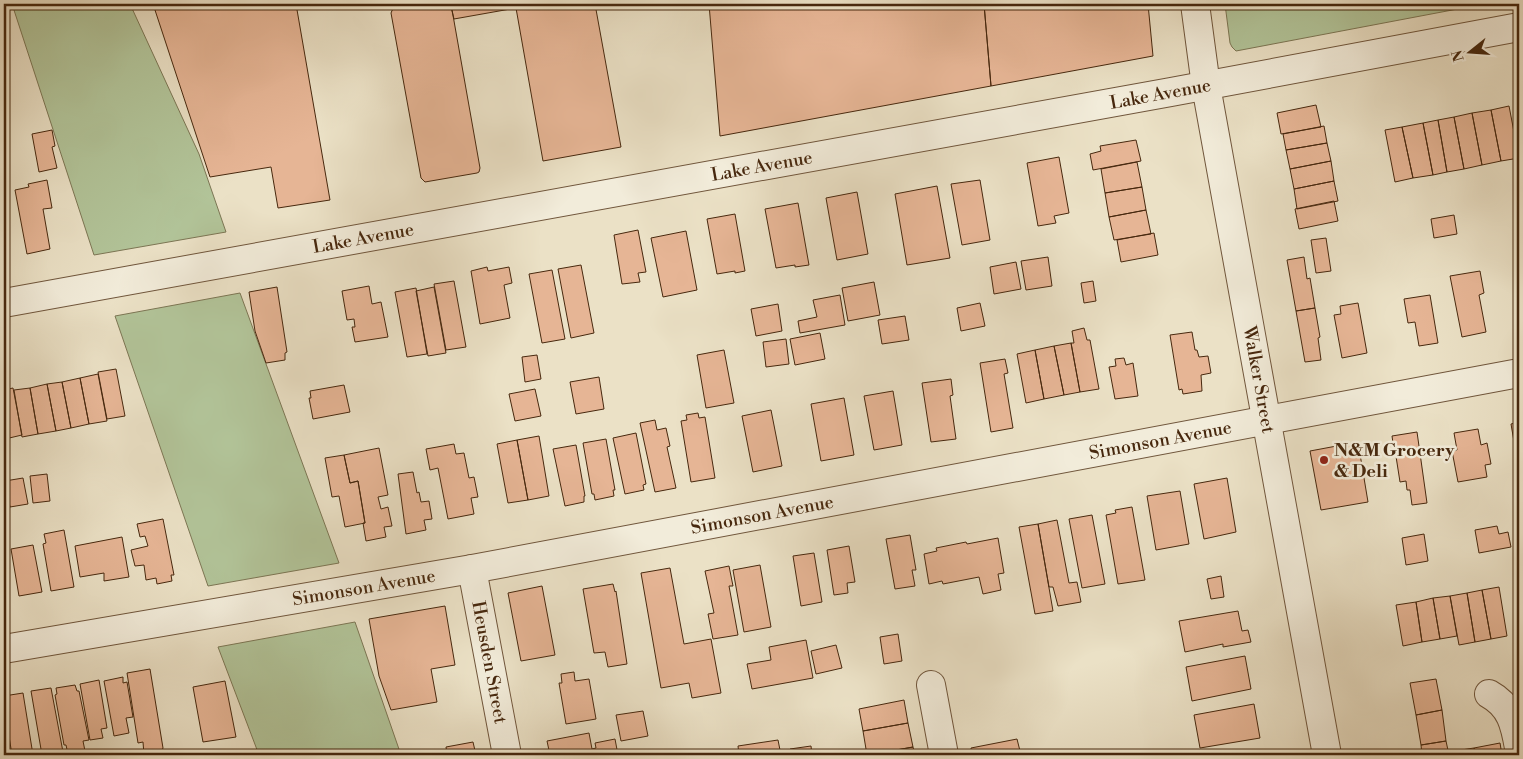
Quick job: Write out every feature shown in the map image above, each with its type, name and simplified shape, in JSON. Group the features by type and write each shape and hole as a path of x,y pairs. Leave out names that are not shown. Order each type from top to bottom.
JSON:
{"street":[{"name":"Walker Street","path":"1195,4 1206,86 1327,755"},
{"name":"Lake Avenue","path":"4,303 1206,86 1519,27"},
{"name":"Simonson Avenue","path":"4,649 472,569 1519,374"},
{"name":"Heusden Street","path":"472,569 507,755"},
{"path":"931,685 944,755"},
{"path":"1489,694 1498,698 1509,710 1515,725 1519,748"}],"green space":[{"path":"12,4 130,4 199,154 226,232 94,255"},
{"path":"1225,4 1484,4 1236,51 1230,43"},
{"path":"240,293 339,563 208,586 115,316"},
{"path":"355,622 401,755 259,755 218,647"}],"building":[{"path":"153,4 296,4 330,200 278,208 271,167 210,177"},
{"path":"406,4 451,4 480,168 477,173 425,182 421,178 391,13 394,6"},
{"path":"471,4 595,4 621,147 543,161 516,8 454,19 451,7"},
{"path":"709,4 984,4 991,86 720,136"},
{"path":"984,4 1148,4 1153,56 991,86"},
{"path":"1316,105 1321,127 1281,134 1277,113"},
{"path":"1509,106 1519,158 1501,161 1491,110"},
{"path":"1491,110 1501,161 1482,165 1472,113"},
{"path":"1472,113 1482,165 1464,169 1454,117"},
{"path":"1454,117 1464,169 1447,172 1438,120"},
{"path":"1438,120 1447,172 1433,175 1423,123"},
{"path":"1423,123 1433,175 1413,178 1402,127"},
{"path":"1324,126 1327,143 1286,150 1283,134"},
{"path":"1402,127 1413,178 1395,182 1385,130"},
{"path":"52,130 55,146 52,147 57,168 39,172 32,134"},
{"path":"1136,140 1141,161 1093,170 1090,154 1101,151 1100,146"},
{"path":"1327,143 1331,161 1290,169 1286,150"},
{"path":"1059,157 1069,213 1054,216 1056,223 1038,226 1027,163"},
{"path":"1331,161 1334,181 1294,189 1290,169"},
{"path":"1137,162 1142,187 1105,193 1101,169"},
{"path":"47,180 52,208 43,209 50,249 27,254 15,190 29,187 28,184"},
{"path":"980,180 990,240 962,245 951,184"},
{"path":"1334,181 1338,201 1297,209 1294,189"},
{"path":"937,186 950,258 907,265 895,194"},
{"path":"1142,187 1146,210 1109,217 1105,193"},
{"path":"857,192 868,254 837,260 826,198"},
{"path":"1334,201 1338,221 1299,229 1295,209"},
{"path":"798,203 809,265 776,268 765,209"},
{"path":"1146,210 1151,234 1114,240 1109,217"},
{"path":"735,214 745,271 717,274 707,219"},
{"path":"1454,215 1457,234 1434,238 1431,219"},
{"path":"638,230 646,272 638,273 640,282 622,284 614,235"},
{"path":"686,231 697,290 663,297 651,238"},
{"path":"1154,233 1158,255 1121,262 1117,240"},
{"path":"1326,238 1331,271 1316,273 1311,240"},
{"path":"1048,257 1052,286 1026,290 1021,261"},
{"path":"1304,257 1307,279 1310,278 1315,308 1296,311 1287,260"},
{"path":"1016,262 1021,289 994,294 990,267"},
{"path":"581,265 594,333 571,338 558,269"},
{"path":"487,267 488,271 509,267 512,283 504,285 510,318 480,324 471,271"},
{"path":"552,270 565,339 542,343 529,274"},
{"path":"1480,271 1484,293 1479,295 1486,332 1462,337 1450,276"},
{"path":"454,281 466,347 446,350 434,284"},
{"path":"1093,281 1096,301 1084,303 1081,283"},
{"path":"874,282 880,315 848,321 842,288"},
{"path":"369,286 372,304 381,302 388,337 355,342 352,327 355,327 354,319 347,320 342,291"},
{"path":"277,287 287,352 285,353 285,360 266,363 255,331 249,292"},
{"path":"434,287 446,353 428,356 416,291"},
{"path":"416,288 427,354 407,357 395,292"},
{"path":"840,295 845,325 800,333 798,321 817,317 813,300"},
{"path":"1430,295 1438,343 1419,346 1415,322 1408,323 1404,299"},
{"path":"980,303 985,326 961,331 957,308"},
{"path":"1358,303 1367,353 1342,358 1334,315 1341,314 1340,306"},
{"path":"778,304 782,331 756,336 751,309"},
{"path":"1315,308 1320,337 1318,338 1321,360 1305,362 1296,311"},
{"path":"905,316 909,340 882,344 878,320"},
{"path":"1084,328 1087,340 1090,340 1099,389 1080,392 1071,343 1074,343 1072,331"},
{"path":"1192,332 1195,350 1197,350 1199,357 1208,356 1211,373 1201,375 1202,391 1183,394 1182,389 1179,390 1170,335"},
{"path":"820,333 825,359 795,365 790,339"},
{"path":"786,339 789,364 766,367 763,342"},
{"path":"1071,343 1080,392 1064,395 1054,346"},
{"path":"1054,346 1064,395 1044,399 1035,350"},
{"path":"724,350 734,403 706,408 697,355"},
{"path":"1035,350 1044,399 1026,403 1017,354"},
{"path":"537,355 541,379 525,382 522,357"},
{"path":"1124,358 1126,365 1133,363 1138,396 1115,399 1109,367 1116,366 1115,359"},
{"path":"1005,359 1008,373 1004,374 1013,428 991,432 980,363"},
{"path":"116,369 125,416 107,419 98,372"},
{"path":"98,374 107,421 89,424 80,378"},
{"path":"599,377 604,409 576,414 570,382"},
{"path":"80,378 89,424 71,428 62,382"},
{"path":"951,379 953,395 950,396 956,439 931,442 922,383"},
{"path":"62,382 71,428 56,431 47,384"},
{"path":"47,384 56,431 38,434 30,388"},
{"path":"344,385 350,412 313,419 309,398 311,398 310,391"},
{"path":"13,388 22,435 5,439 4,390"},
{"path":"30,388 38,434 22,437 14,390"},
{"path":"535,389 541,416 515,421 509,394"},
{"path":"893,391 902,445 874,450 864,396"},
{"path":"844,398 854,455 821,461 811,404"},
{"path":"771,410 782,466 753,472 742,416"},
{"path":"698,413 699,418 705,417 715,478 691,482 681,421 687,420 686,415"},
{"path":"655,420 657,430 666,428 670,446 667,447 676,488 655,492 640,423"},
{"path":"1519,422 1519,471 1511,424"},
{"path":"1478,429 1481,445 1487,443 1491,464 1485,465 1487,477 1458,482 1452,451 1457,450 1454,433"},
{"path":"1417,432 1427,503 1412,505 1410,490 1407,490 1406,481 1400,482 1392,436"},
{"path":"636,433 646,484 643,485 644,490 625,494 613,438"},
{"path":"539,436 549,496 528,500 517,440"},
{"path":"606,439 615,490 613,490 614,496 595,500 594,494 592,494 583,443"},
{"path":"517,440 528,500 508,503 497,444"},
{"path":"1358,442 1368,502 1321,510 1310,451"},
{"path":"454,444 456,454 464,453 469,478 474,477 478,497 471,498 474,514 448,519 438,468 430,470 426,449"},
{"path":"576,445 585,496 584,502 565,506 553,449"},
{"path":"379,448 388,495 378,497 381,509 388,507 392,526 384,527 386,537 366,541 358,481 350,483 344,455"},
{"path":"344,455 350,483 358,481 365,523 345,527 339,496 332,497 325,458"},
{"path":"413,472 417,493 419,492 421,502 429,501 432,519 424,520 426,530 406,534 398,474"},
{"path":"47,474 50,501 33,503 30,476"},
{"path":"23,478 28,504 10,507 5,481"},
{"path":"1227,478 1236,532 1204,539 1194,484"},
{"path":"1180,491 1189,544 1156,550 1147,496"},
{"path":"1132,507 1145,580 1118,584 1106,515 1116,513 1115,510"},
{"path":"1092,515 1105,584 1082,588 1069,519"},
{"path":"163,519 174,575 171,575 172,581 157,584 156,578 146,580 144,565 135,566 131,550 148,546 145,536 140,537 137,524"},
{"path":"1057,520 1069,583 1077,582 1081,602 1058,606 1053,587 1049,587 1038,524"},
{"path":"1038,524 1053,611 1035,614 1019,527"},
{"path":"1497,526 1499,534 1508,532 1511,547 1479,553 1475,530"},
{"path":"64,530 74,587 51,591 43,544 46,543 44,534"},
{"path":"1424,534 1428,561 1406,565 1402,538"},
{"path":"910,535 916,570 912,570 915,586 895,589 886,539"},
{"path":"122,537 129,577 104,581 104,573 80,577 75,546"},
{"path":"998,538 1004,573 998,574 1001,590 983,594 979,577 943,584 942,581 929,584 924,554 937,551 936,548"},
{"path":"33,545 42,592 19,596 11,549"},
{"path":"849,546 855,582 847,583 848,593 834,595 827,550"},
{"path":"814,553 822,602 801,606 793,556"},
{"path":"760,565 771,627 744,632 733,570"},
{"path":"729,566 733,586 729,586 738,635 713,639 708,614 714,613 705,571"},
{"path":"670,568 684,644 711,639 721,693 692,698 689,683 661,688 641,573"},
{"path":"1221,576 1224,597 1211,599 1207,579"},
{"path":"613,584 616,591 627,664 608,667 605,652 594,653 583,589"},
{"path":"542,586 555,655 521,661 508,593"},
{"path":"1499,587 1507,636 1491,639 1482,590"},
{"path":"1482,590 1491,639 1475,642 1467,593"},
{"path":"1467,593 1475,642 1459,645 1450,596"},
{"path":"1450,596 1457,636 1440,639 1433,598"},
{"path":"1433,598 1440,639 1422,642 1416,602"},
{"path":"1416,602 1422,642 1403,646 1396,605"},
{"path":"445,606 455,665 431,669 437,702 391,710 379,676 369,619"},
{"path":"1238,611 1242,631 1248,630 1251,642 1223,647 1223,644 1185,652 1179,621"},
{"path":"898,634 902,661 884,664 880,637"},
{"path":"806,640 813,678 752,689 747,664 771,660 769,647"},
{"path":"836,645 842,668 816,674 811,651"},
{"path":"1245,656 1251,689 1192,701 1186,667"},
{"path":"150,669 163,748 161,753 144,755 143,742 138,743 127,673"},
{"path":"574,672 575,681 589,679 596,719 566,724 559,683 562,683 561,674"},
{"path":"123,677 123,683 127,682 133,717 126,718 129,733 114,736 104,681"},
{"path":"1436,679 1442,710 1416,715 1410,683"},
{"path":"99,680 107,728 101,729 103,738 90,740 80,684"},
{"path":"225,681 236,737 203,742 193,687"},
{"path":"75,685 77,691 79,691 89,740 83,741 85,751 68,754 66,745 64,745 55,695 57,694 56,688"},
{"path":"51,688 63,752 42,755 31,691"},
{"path":"23,693 33,755 12,755 4,696"},
{"path":"904,700 908,723 863,731 859,709"},
{"path":"1254,704 1260,738 1200,748 1194,715"},
{"path":"1442,710 1446,741 1421,745 1416,715"},
{"path":"643,711 648,736 621,741 616,715"},
{"path":"908,723 913,747 867,755 863,731"},
{"path":"589,733 592,749 596,748 595,743 615,739 618,755 550,755 547,741"},
{"path":"1017,739 1021,755 972,755 971,748"},
{"path":"778,740 781,755 739,755 738,746"},
{"path":"1446,741 1449,755 1422,755 1421,745"},
{"path":"473,742 476,755 447,755 446,747"},
{"path":"1500,743 1502,755 1476,755 1474,748"},
{"path":"811,746 812,755 791,755 790,749"},
{"path":"913,747 915,755 870,755"},
{"path":"1474,748 1476,755 1449,755 1448,752"},
{"path":"1406,750 1407,755 1375,755"}],"place":[{"name":"N&M Grocery & Deli","path":"1324,460"}]}
